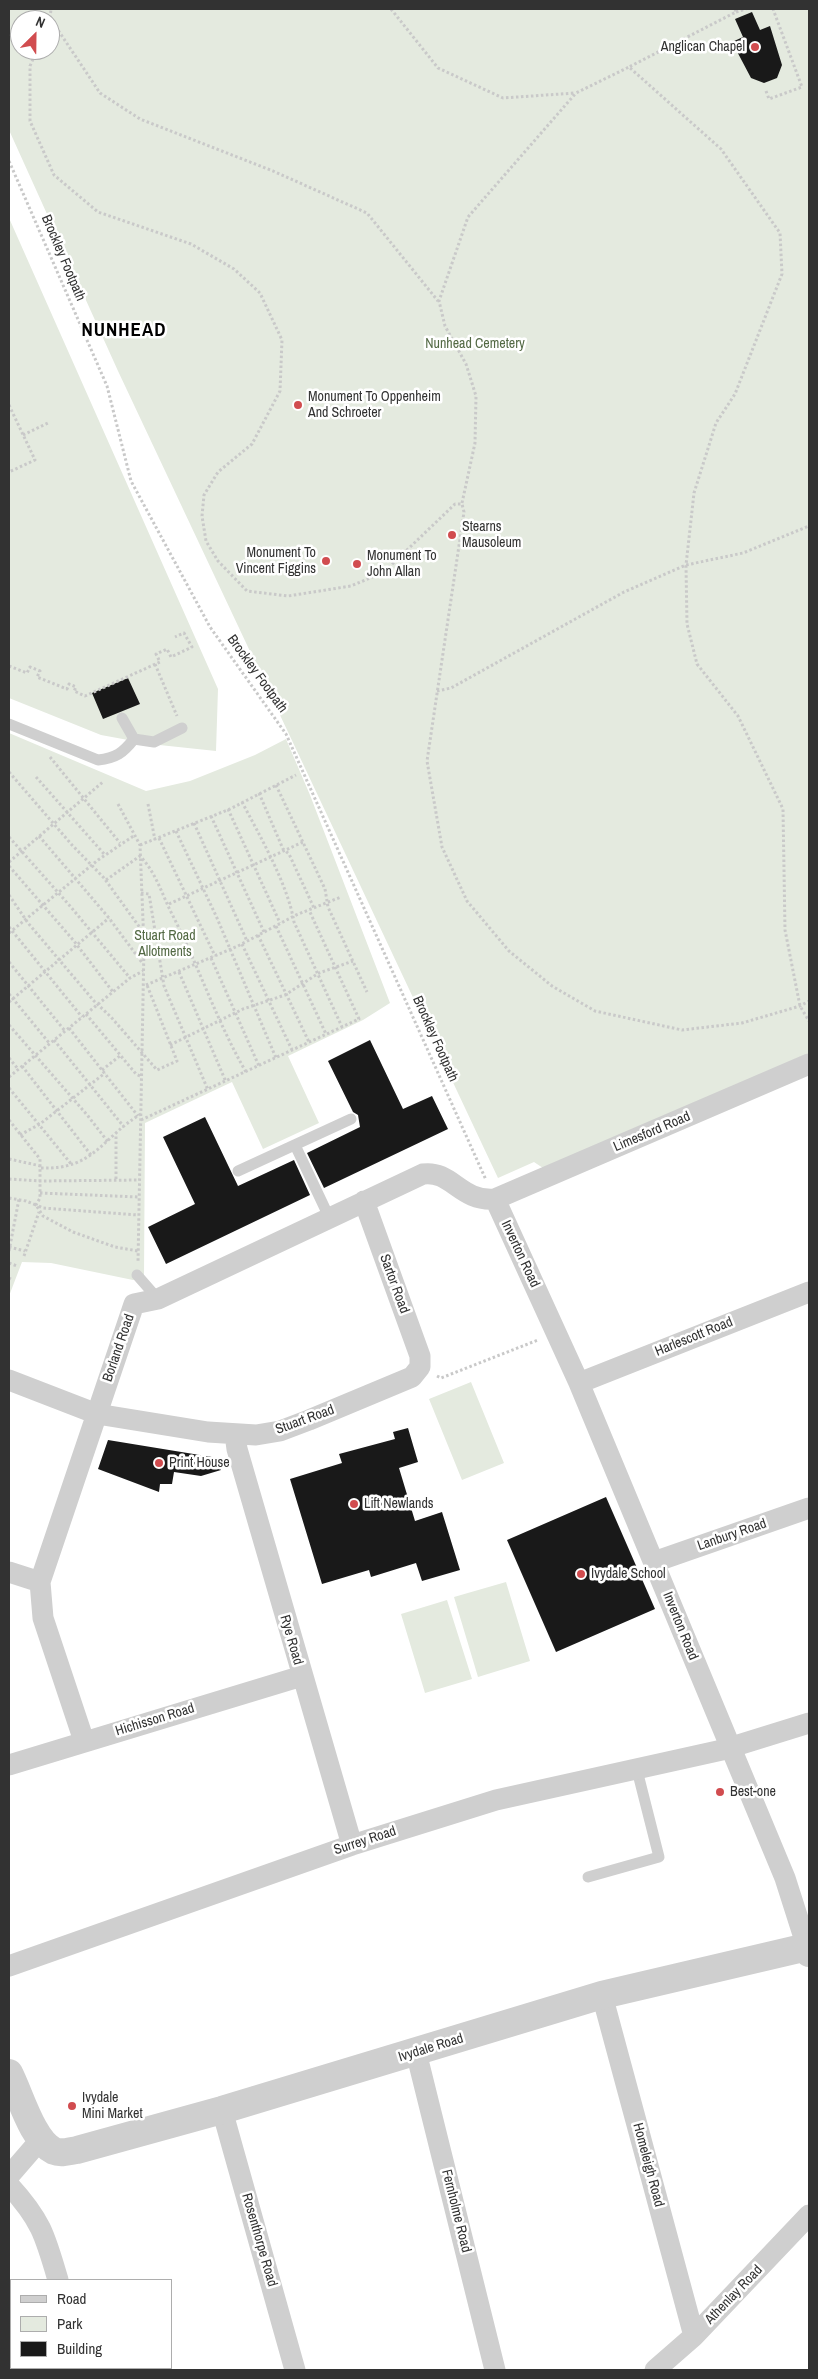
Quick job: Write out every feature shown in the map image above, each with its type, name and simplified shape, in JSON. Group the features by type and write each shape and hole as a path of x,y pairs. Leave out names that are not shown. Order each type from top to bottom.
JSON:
{"street":[{"name":"Limesford Road","path":"495,1199 809,1064"},
{"name":"Borland Road","path":"84,1741 43,1618 40,1582 134,1304 158,1299 423,1174 432,1173 441,1176 473,1198 495,1199"},
{"name":"Inverton Road","path":"495,1199 558,1333 579,1383 785,1878 809,1948"},
{"name":"Sartor Road","path":"364,1201 420,1356 420,1367"},
{"name":"Harlescott Road","path":"579,1383 809,1292"},
{"name":"Stuart Road","path":"9,1380 97,1414 170,1428 256,1435 280,1430 309,1420 412,1377 420,1367"},
{"name":"Rye Road","path":"235,1434 237,1449 352,1845"},
{"name":"Lanbury Road","path":"654,1562 809,1508"},
{"path":"9,1572 40,1582"},
{"name":"Hichisson Road","path":"9,1765 302,1676"},
{"name":"Surrey Road","path":"9,1966 352,1845 496,1800 637,1770 731,1747 809,1723"},
{"name":"Ivydale Road","path":"47,2145 60,2152 78,2150 222,2110 602,1995 809,1948"},
{"name":"Homeleigh Road","path":"602,1995 694,2336"},
{"name":"Fernholme Road","path":"416,2052 495,2370"},
{"path":"9,2073 47,2145 9,2176"},
{"name":"Rosenthorpe Road","path":"222,2110 295,2370"},
{"path":"9,2185 34,2215 45,2234 58,2279"},
{"name":"Athenlay Road","path":"655,2370 694,2336 809,2215"}],"lane":[{"path":"122,718 134,739"},
{"path":"9,724 98,760 113,758 122,754 134,739"},
{"path":"134,739 154,742 180,724"},
{"path":"238,1171 352,1119"},
{"path":"294,1145 329,1217"},
{"path":"137,1275 158,1299"},
{"path":"588,1877 659,1857 637,1770"}],"path":[{"path":"391,9 438,68 502,98 576,92 629,67 736,10 746,9"},
{"path":"766,91 770,99 802,87 773,9"},
{"path":"60,34 100,93 140,119 273,171 367,213 439,301 445,326 466,364 476,396 475,442 462,504 464,512 427,761 442,847 467,901 509,951 552,986 595,1011 682,1030 742,1023 800,1006 809,1001"},
{"path":"33,60 30,66 30,121 54,175 98,212 191,244 234,270 260,293 282,340 280,391 252,444 218,472 204,495 202,516 206,542 218,561 247,591 288,596 351,586 384,572 455,504 462,504"},
{"path":"629,67 721,149 780,233 782,274 736,394 716,423 694,493 686,565 687,624 697,664 738,716 783,810 785,930 800,1006 809,1021"},
{"path":"439,301 468,218 576,92"},
{"name":"Brockley Footpath","path":"9,161 107,386 131,481 210,627 286,734 495,1199"},
{"path":"9,405 35,460 9,472"},
{"path":"23,434 50,422"},
{"path":"436,691 451,688 624,592 686,565 743,553 809,526"},
{"path":"9,666 27,673 30,667 40,671 37,677 67,689 69,684 76,687 74,692 85,696 160,662 156,654 167,649 171,656 192,647 184,633 175,637"},
{"path":"155,664 180,724"},
{"path":"50,757 120,843"},
{"path":"9,772 54,825 106,880 143,932"},
{"path":"140,845 228,809 296,775"},
{"path":"36,777 105,855"},
{"path":"9,862 104,781"},
{"path":"276,785 325,888 327,902 367,992"},
{"path":"258,794 314,908"},
{"path":"242,802 270,858 292,908 293,917 342,1027"},
{"path":"118,804 140,845 145,985 137,1275"},
{"path":"148,804 157,839 187,896 259,1066"},
{"path":"228,809 280,923"},
{"path":"211,816 264,932"},
{"path":"194,823 247,941"},
{"path":"176,831 230,949 276,1058"},
{"path":"82,1017 10,930 120,843 135,835"},
{"path":"39,836 109,918 144,964"},
{"path":"9,837 130,978"},
{"path":"169,904 303,842"},
{"path":"106,880 140,856"},
{"path":"140,856 158,879 229,1042 246,1072"},
{"path":"9,866 113,992"},
{"path":"141,893 150,894 163,979 208,1090"},
{"path":"9,895 59,960 143,1053 155,1069 159,1070 177,1061 145,985"},
{"path":"145,985 242,944 280,923 341,897"},
{"path":"9,1159 41,1167 72,1165 91,1155 124,1127 140,1117 226,1082 359,1019 309,910"},
{"path":"9,1002 109,918"},
{"path":"276,926 326,1034"},
{"path":"258,935 309,1042"},
{"path":"242,944 292,1050"},
{"path":"170,1044 236,1013 270,1002 287,994 319,973 353,961"},
{"path":"9,962 64,1031"},
{"path":"9,1077 130,978 144,970"},
{"path":"179,972 226,1082"},
{"path":"9,994 50,1044"},
{"path":"86,1014 136,1074 142,1078"},
{"path":"9,1026 73,1098 108,1142"},
{"path":"69,1028 140,1117"},
{"path":"54,1040 124,1127"},
{"path":"20,1135 40,1124 90,1086 121,1054"},
{"path":"9,1058 18,1069"},
{"path":"22,1066 91,1155"},
{"path":"9,1088 72,1165"},
{"path":"9,1120 37,1154 41,1167 40,1193 36,1205 39,1212 56,1224 73,1232 115,1247 138,1252"},
{"path":"116,1135 116,1179"},
{"path":"9,1179 40,1181 139,1180"},
{"path":"40,1193 139,1197"},
{"path":"9,1198 19,1199 43,1208 138,1215"},
{"path":"19,1199 9,1248 25,1251"},
{"path":"24,1256 39,1212"},
{"path":"9,1263 17,1266"},
{"path":"420,1367 441,1378 558,1333"}],"green space":[{"name":"Nunhead Cemetery","path":"9,9 809,9 809,1068 552,1174 534,1162 498,1178 118,371 9,130"},
{"path":"9,218 218,689 216,751 150,744 101,735 9,698"},
{"name":"Stuart Road Allotments","path":"9,733 146,791 190,781 255,755 286,739 310,795 390,1003 363,1020 288,1056 319,1123 263,1149 232,1082 145,1123 144,1276 133,1280 51,1263 22,1262 9,1296"},
{"path":"471,1382 504,1463 462,1480 429,1399"},
{"path":"506,1582 530,1661 478,1677 454,1597"},
{"path":"447,1600 472,1679 425,1693 401,1614"}],"building":[{"name":"Anglican Chapel","path":"752,12 760,30 770,26 782,65 777,78 764,83 751,78 732,42 743,37 735,19"},
{"path":"128,678 140,704 103,719 92,693"},
{"path":"370,1040 403,1109 432,1096 448,1129 324,1188 307,1153 360,1127 358,1115 353,1112 328,1061"},
{"path":"205,1117 238,1186 294,1160 310,1195 166,1264 148,1227 195,1204 163,1137"},
{"name":"Lift Newlands","path":"408,1428 418,1462 399,1468 415,1521 442,1512 460,1570 422,1581 416,1563 371,1577 369,1570 322,1584 290,1479 342,1463 339,1454 395,1439 393,1432"},
{"name":"Print House","path":"108,1440 218,1458 221,1470 201,1476 174,1472 172,1484 160,1484 159,1492 98,1469"},
{"name":"Ivydale School","path":"606,1497 655,1609 556,1652 507,1540"}],"place":[{"name":"Anglican Chapel","path":"755,47"},
{"name":"Monument To Oppenheim And Schroeter","path":"298,405"},
{"name":"Stearns Mausoleum","path":"452,535"},
{"name":"Monument To Vincent Figgins","path":"326,561"},
{"name":"Monument To John Allan","path":"357,564"},
{"name":"Print House","path":"159,1463"},
{"name":"Lift Newlands","path":"354,1504"},
{"name":"Ivydale School","path":"581,1574"},
{"name":"Best-one","path":"720,1792"},
{"name":"Ivydale Mini Market","path":"72,2106"}],"district":[{"name":"NUNHEAD","path":"124,331"}]}
